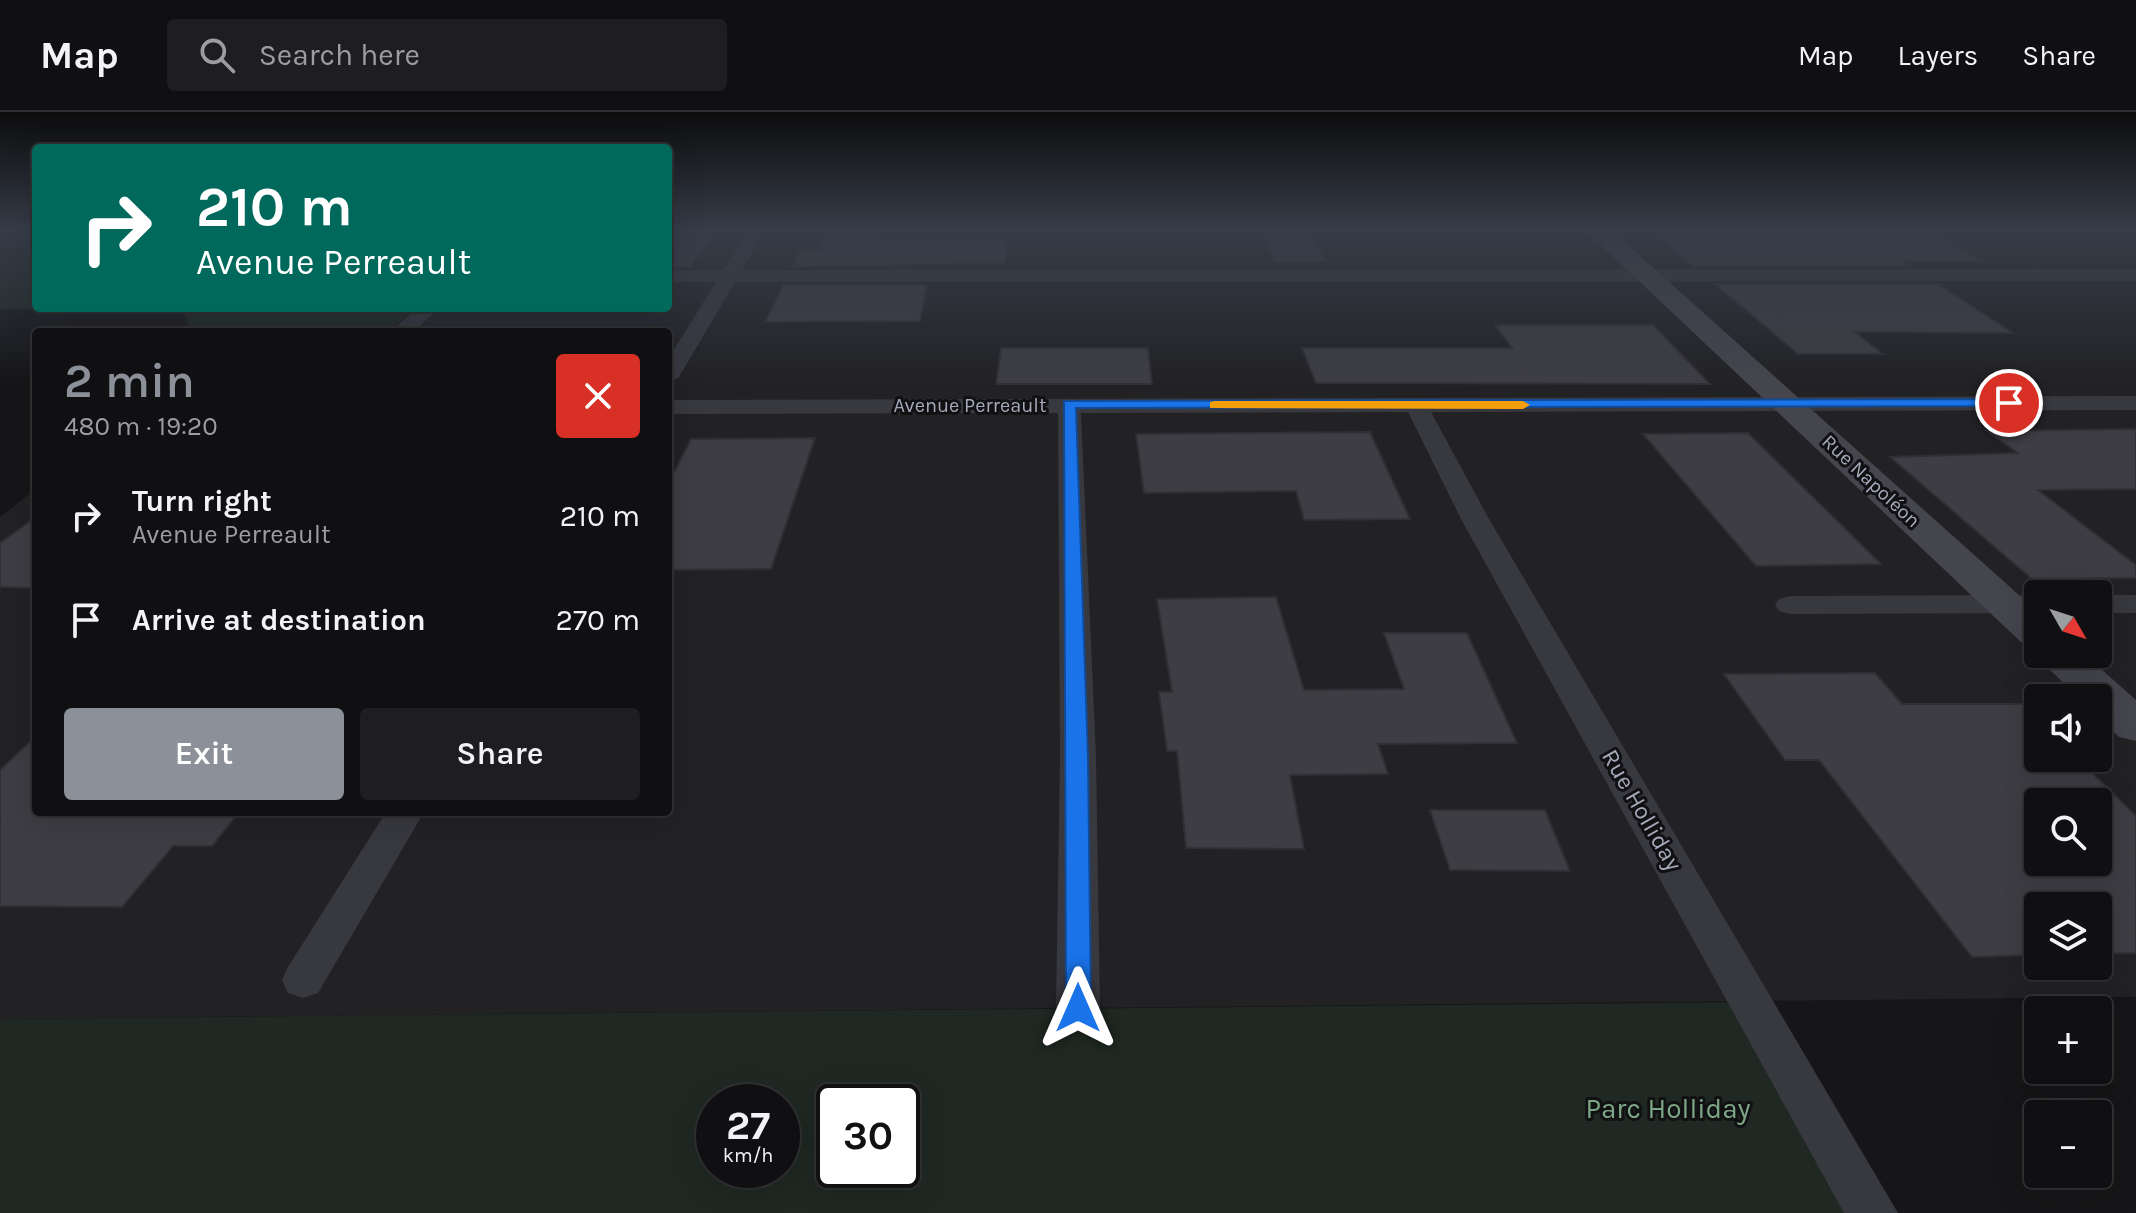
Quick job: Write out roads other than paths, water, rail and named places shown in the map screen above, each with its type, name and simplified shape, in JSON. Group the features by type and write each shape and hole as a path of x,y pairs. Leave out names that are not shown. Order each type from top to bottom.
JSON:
{"street":[{"path":"672,370 726,281"},
{"name":"Rue Napoléon","path":"1654,281 2024,622"},
{"path":"406,328 424,312"},
{"name":"Avenue Perreault","path":"672,407 2136,403"},
{"path":"1069,404 1077,743 1078,1008"},
{"name":"Rue Holliday","path":"1416,405 1475,519 1872,1213"},
{"path":"1790,605 2024,604"},
{"path":"2112,604 2136,604"},
{"path":"2073,668 2136,726"},
{"path":"303,980 403,816"}],"park label":[{"name":"Parc Holliday","path":"1668,1108"}]}
